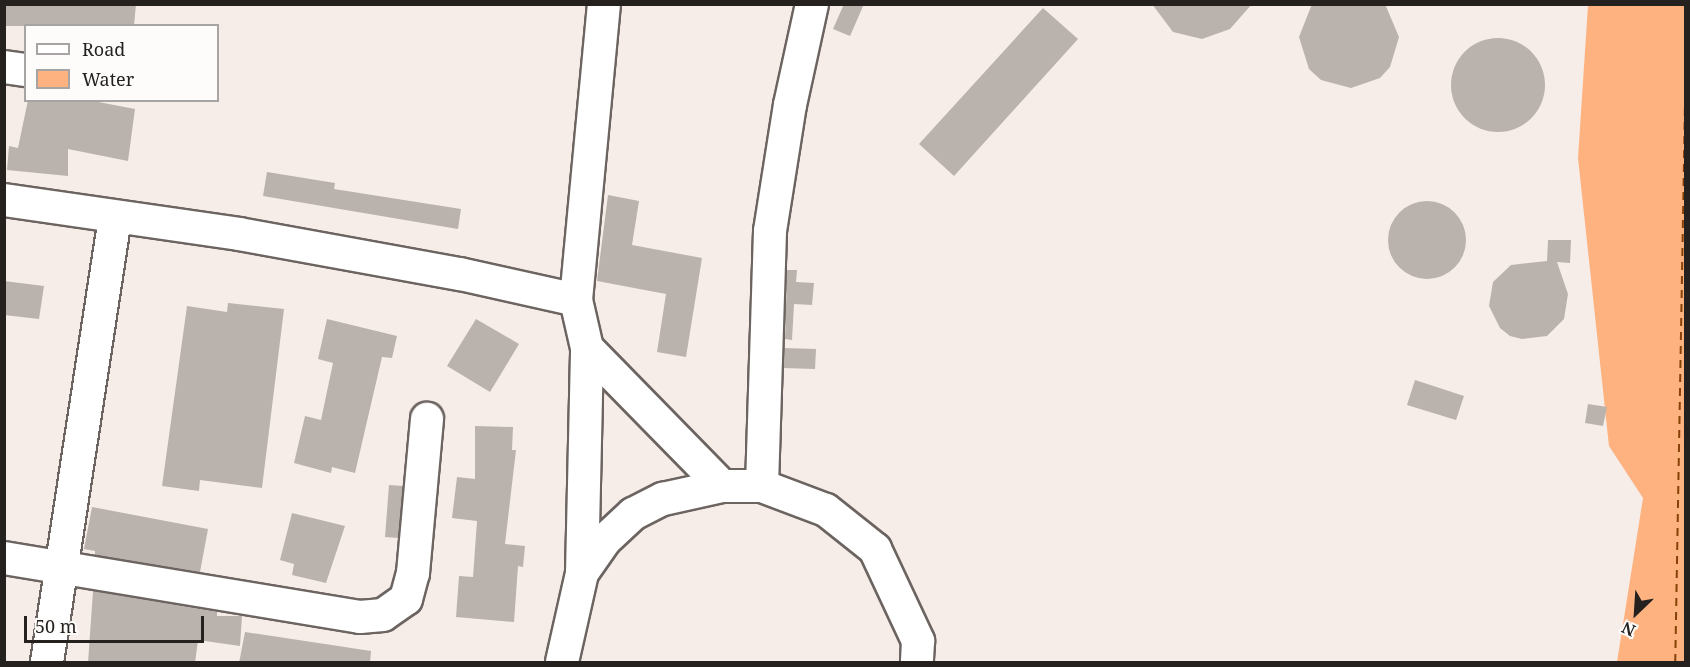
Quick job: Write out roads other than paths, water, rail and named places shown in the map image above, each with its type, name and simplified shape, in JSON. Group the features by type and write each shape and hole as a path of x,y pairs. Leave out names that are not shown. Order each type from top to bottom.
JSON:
{"street":[{"path":"562,663 582,573 586,348 576,300 604,4"},
{"path":"762,486 770,231 790,105 812,4"},
{"path":"4,67 24,70"},
{"path":"4,200 115,218 239,234 460,274 576,300"},
{"path":"47,663 64,570 115,218"},
{"path":"586,348 722,486"},
{"path":"4,558 64,570 360,617 383,615 406,599 413,573 427,419"},
{"path":"582,573 604,541 633,514 689,491 722,486 762,486 826,510 875,549 918,641 917,663"}],"water":[{"path":"1588,5 1685,5 1685,662 1617,662 1643,498 1609,446 1578,158"}]}
